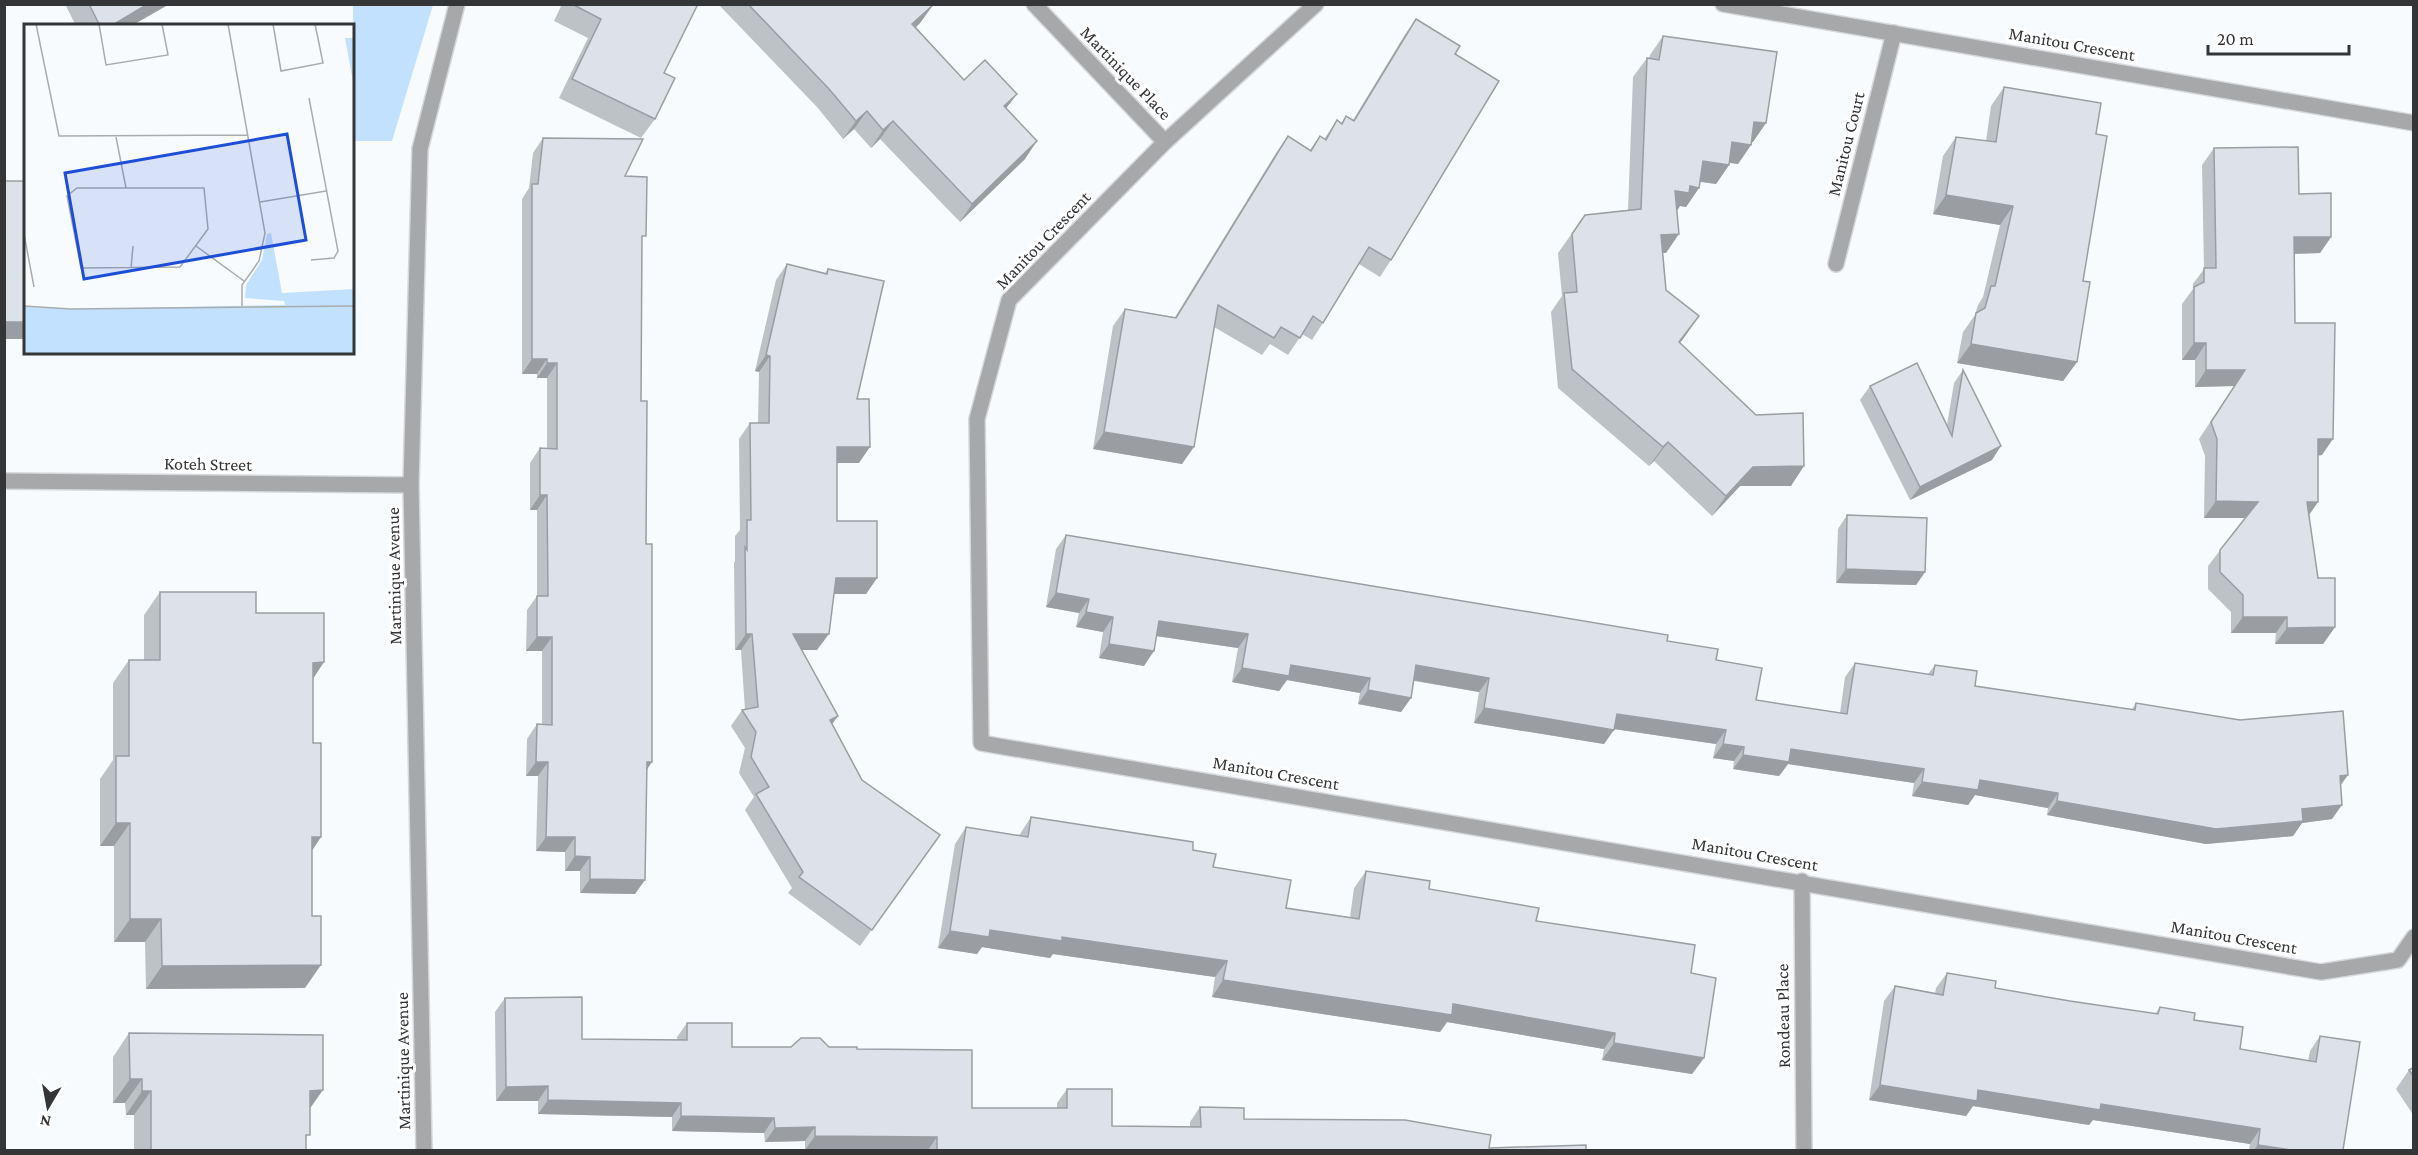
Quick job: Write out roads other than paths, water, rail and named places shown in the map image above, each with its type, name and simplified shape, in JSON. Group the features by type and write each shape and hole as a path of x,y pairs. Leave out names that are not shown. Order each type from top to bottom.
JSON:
{"street":[{"name":"Martinique Avenue","path":"424,1150 411,485 420,149 457,4"},
{"name":"Martinique Place","path":"1034,4 1166,142"},
{"name":"Manitou Crescent","path":"1316,4 1166,142 1009,300 977,419 981,743 2321,972 2398,960 2414,937"},
{"name":"Manitou Crescent","path":"1723,4 2414,123"},
{"name":"Manitou Court","path":"1836,264 1894,33"},
{"name":"Koteh Street","path":"4,481 411,485"},
{"name":"Rondeau Place","path":"1802,882 1804,1150"}]}
